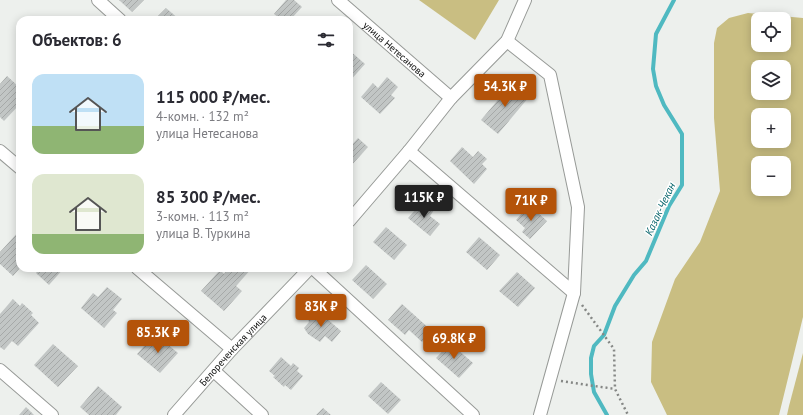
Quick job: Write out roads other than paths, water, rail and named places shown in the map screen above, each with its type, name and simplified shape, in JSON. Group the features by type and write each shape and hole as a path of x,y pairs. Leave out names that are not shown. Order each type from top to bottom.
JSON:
{"street":[{"path":"98,0 116,16"},
{"name":"улица Нетесанова","path":"338,0 451,98"},
{"path":"353,216 409,151 451,98 507,41 525,0"},
{"path":"507,41 550,75 578,207 574,293 540,415"},
{"path":"0,151 16,165"},
{"path":"409,151 574,293"},
{"path":"142,272 232,349"},
{"name":"Белореченская улица","path":"174,415 232,349 308,272"},
{"path":"316,272 473,415"},
{"path":"0,370 52,415"},
{"path":"214,371 262,415"}],"waterway":[{"name":"Казак-Чекан","path":"607,415 594,392 591,374 591,358 594,346 604,335 615,306 634,275 646,261 669,206 682,185 682,134 664,105 656,86 653,69 656,34 674,0"}]}
